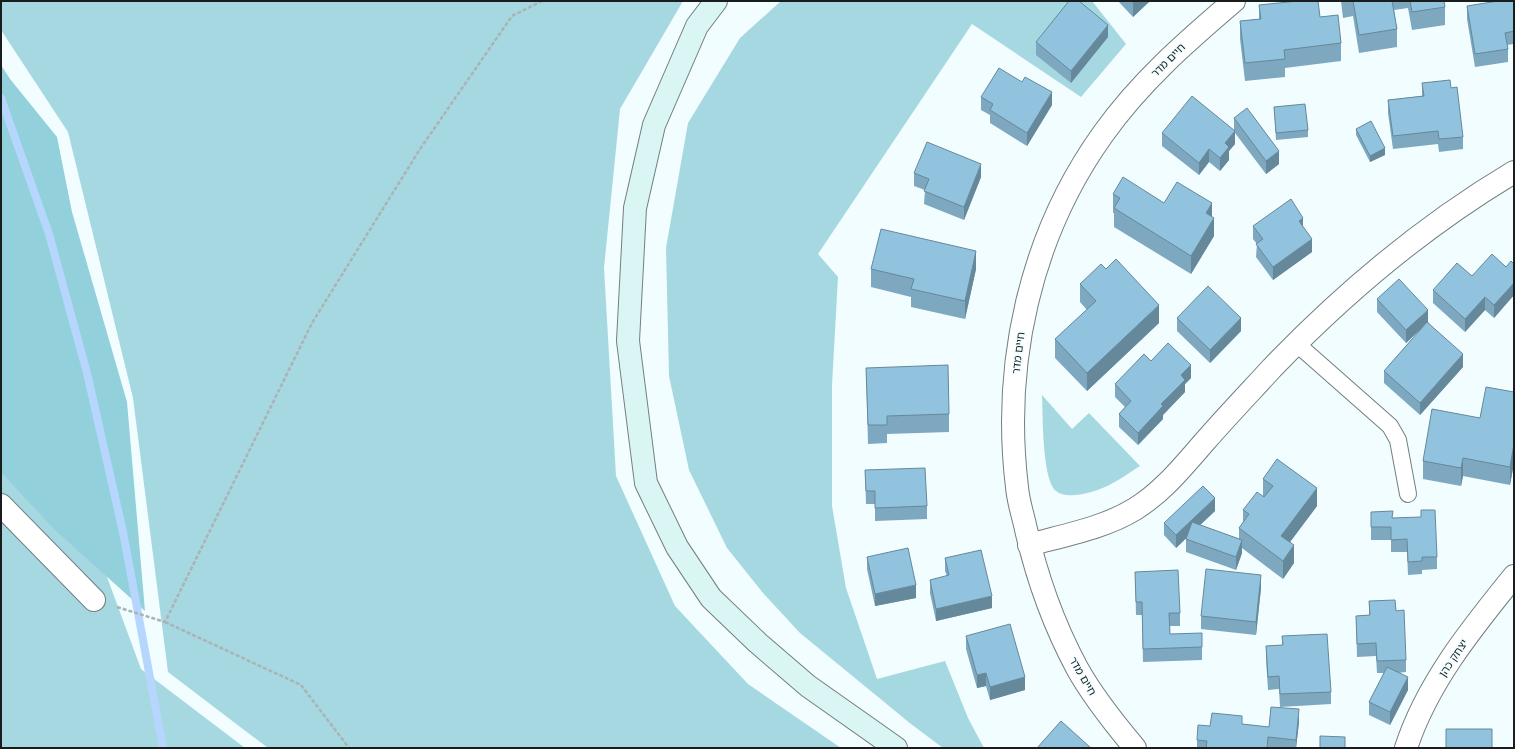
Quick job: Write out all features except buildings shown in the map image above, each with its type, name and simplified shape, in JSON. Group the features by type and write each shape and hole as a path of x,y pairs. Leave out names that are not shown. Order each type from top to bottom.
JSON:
{"main road":[{"path":"716,1 697,26 654,125 635,208 628,341 646,483 677,547 711,598 758,643 808,686 896,748"}],"street":[{"name":"חיים מדר","path":"1135,748 1107,714 1078,670 1053,618 1032,558 1017,488 1012,420 1016,355 1028,294 1046,238 1071,184 1103,134 1140,88 1182,45 1234,1"},
{"path":"1029,545 1106,523 1122,516 1159,492 1180,472 1231,412 1297,344 1360,285 1446,216 1514,172"},
{"path":"1,505 94,600"},
{"name":"יצחק כהן","path":"1406,748 1423,708 1442,674 1474,628 1514,576"}],"lane":[{"path":"1297,344 1390,426 1398,440 1408,494"}],"path":[{"path":"165,622 312,323 420,148 512,16 542,1"},
{"path":"94,600 165,622 301,685 349,748"}],"shaded area":[{"path":"1,1 683,1 620,109 604,268 616,476 675,606 748,684 841,748 268,748 168,672 133,398 68,132 1,30"},
{"path":"781,1 1092,1 1126,44 1081,97 972,24 818,254 838,277 832,385 832,506 846,588 877,679 945,661 968,718 984,748 943,748 911,724 800,633 763,593 727,548 689,470 669,376 666,248 688,123 740,38"},
{"path":"1,65 10,79 57,137 72,212 127,402 145,611 55,530 1,472"},
{"path":"1,301 59,447 141,669 245,748 1,748"},
{"path":"1042,395 1072,429 1089,413 1140,466 1106,487 1091,492 1068,495 1061,494 1056,491 1051,484 1046,461"}],"waterway":[{"path":"1,98 49,234 87,373 123,532 163,748"}]}
